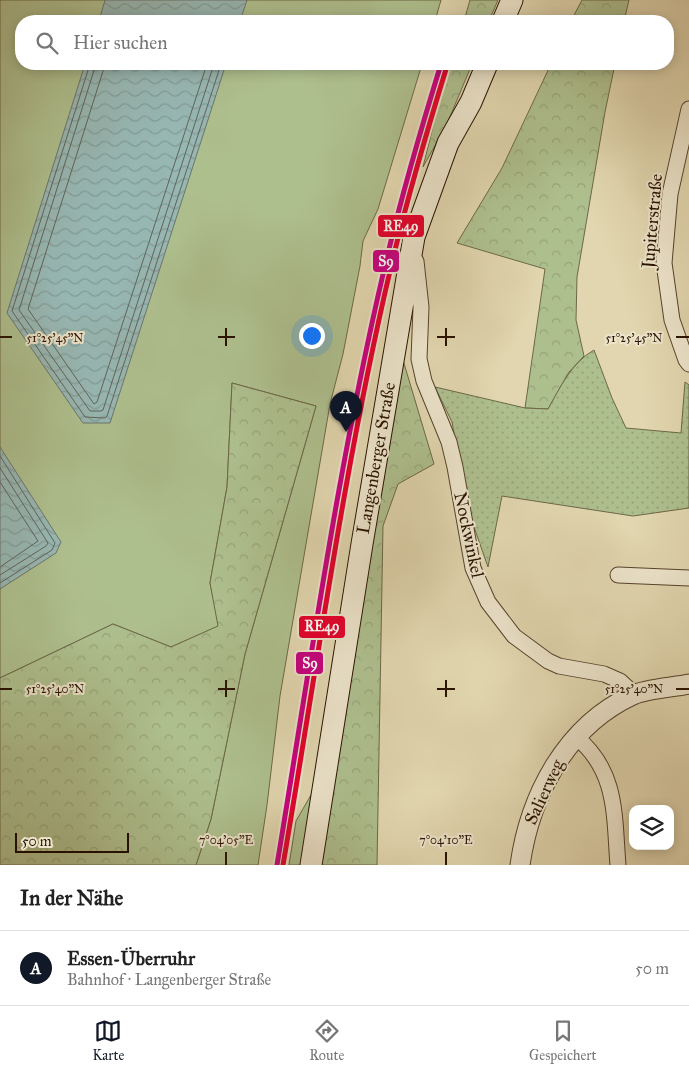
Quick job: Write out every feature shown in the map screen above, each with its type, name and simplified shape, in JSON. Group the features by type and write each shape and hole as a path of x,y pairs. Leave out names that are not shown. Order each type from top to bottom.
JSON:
{"main road":[{"path":"506,15 512,0"},
{"name":"Langenberger Straße","path":"311,865 360,553 414,237 448,144 471,102 484,70"}],"street":[{"name":"Jupiterstraße","path":"689,109 670,194 664,263 672,320 689,364"},
{"name":"Nockwinkel","path":"414,237 421,307 419,359 424,381 449,442 473,568 479,585 496,614 514,636 548,661 559,666 604,674 620,681 634,694"},
{"path":"618,575 689,578"},
{"path":"634,694 689,684"},
{"name":"Salierweg","path":"520,865 524,837 541,791 563,752 591,723 607,710 634,694"},
{"path":"576,737 586,745 602,769 609,784 613,802 618,865"}],"green space":[{"path":"0,0 441,0 437,15 15,15 15,70 420,70 378,209 363,241 343,354 330,404 280,696 258,865 196,865 211,819 245,654 316,406 232,383 227,487 210,583 219,626 171,647 113,624 0,678"},
{"path":"470,0 498,0 492,15 466,15"},
{"path":"582,0 629,0 625,15 574,15"},
{"path":"448,70 470,70 447,124 423,167"},
{"path":"548,70 614,70 577,277 576,320 584,356 569,372 548,409 525,408 545,269 457,243 502,168"},
{"path":"594,350 612,398 626,428 681,433 685,382 689,385 689,508 633,516 502,496 488,567 467,507 452,422 435,387 525,408 548,409 573,369 586,355"},
{"path":"403,360 434,464 398,484 383,526 377,865 318,865"},
{"path":"232,383 316,406 245,654 211,819 196,865 0,865 0,678 113,624 171,647 218,626 210,583 227,487"},
{"path":"319,781 308,865 289,865 296,821"}],"water":[{"path":"105,0 247,0 242,15 101,15"},
{"path":"83,70 224,70 110,423 83,423 7,313"},
{"path":"0,447 61,542 56,553 0,589"}],"transit line":[{"name":"S9","path":"277,865 326,566 368,344 397,218 439,70"},
{"name":"RE49","path":"283,865 332,567 374,345 403,219 446,70"}],"place":[{"name":"Essen-Überruhr","path":"346,432"}]}
